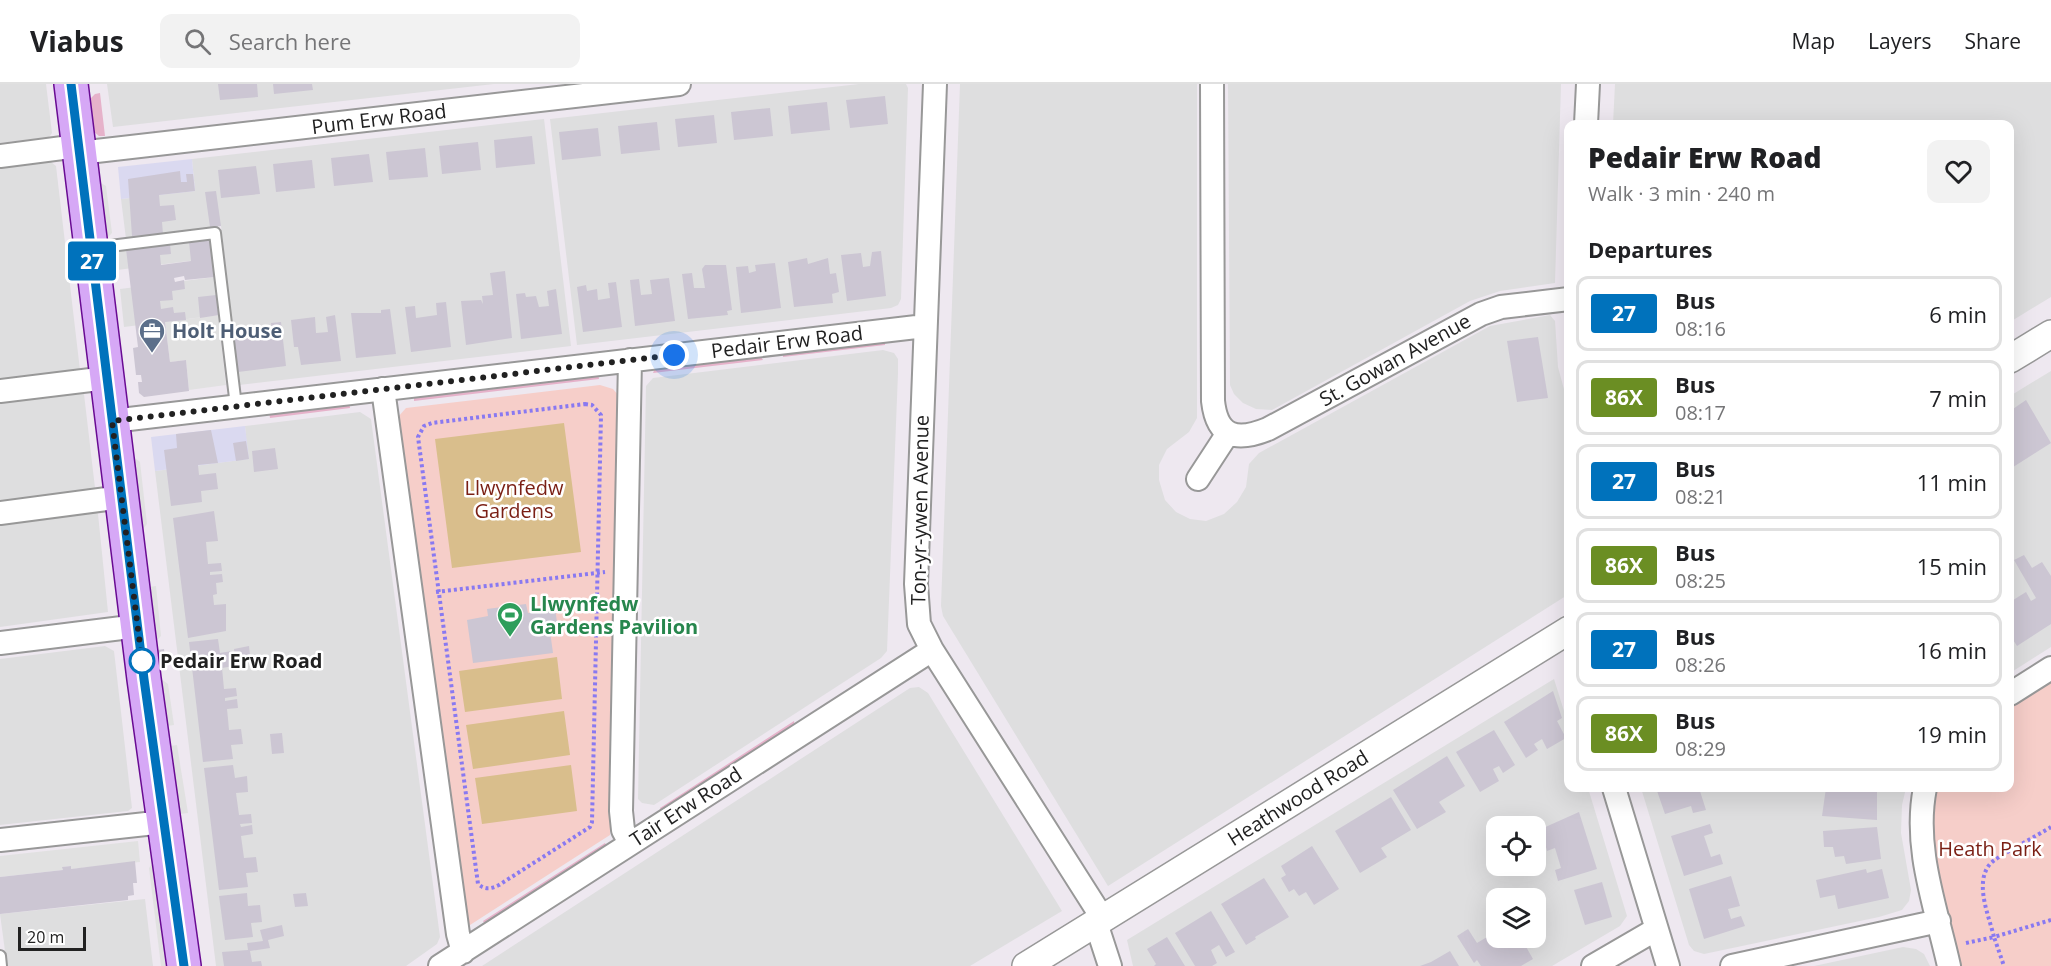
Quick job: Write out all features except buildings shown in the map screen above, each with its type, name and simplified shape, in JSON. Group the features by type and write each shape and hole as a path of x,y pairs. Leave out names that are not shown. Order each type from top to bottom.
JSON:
{"main road":[{"path":"71,84 138,626 184,966"}],"street":[{"name":"Pum Erw Road","path":"0,156 79,150 679,84"},
{"name":"Ton-yr-ywen Avenue","path":"935,84 916,607 921,630 932,650 1099,921 1110,966"},
{"path":"1198,479 1228,433 1220,427 1215,417 1213,401 1212,84"},
{"path":"1586,120 1588,84"},
{"name":"St. Gowan Avenue","path":"1228,433 1253,435 1268,429 1480,314 1501,308 1564,300"},
{"name":"Pedair Erw Road","path":"112,421 925,326"},
{"path":"2014,357 2051,334"},
{"path":"630,360 621,811 623,830 630,843"},
{"path":"0,392 107,378"},
{"path":"383,389 456,923 463,952"},
{"path":"0,513 122,497"},
{"path":"0,643 138,626"},
{"name":"Heathwood Road","path":"1026,966 1564,639"},
{"name":"Tair Erw Road","path":"440,966 932,650"},
{"path":"2014,691 2051,668"},
{"path":"1615,792 1668,966"},
{"path":"1924,792 1921,808 1921,839 1939,921 1958,960"},
{"path":"0,840 164,822"},
{"path":"1732,966 1939,921"},
{"path":"1593,966 1656,930"}],"lane":[{"path":"91,248 215,233 236,406"},
{"path":"0,956 1,966"}],"path":[{"path":"592,405 601,415 592,822 590,827 492,889 478,884 438,592 418,437 420,431 432,423 592,405"},
{"path":"429,593 616,571"},
{"path":"2004,966 1983,894 1983,880 1990,864 2051,827"},
{"path":"1958,960 1964,943 1994,937 2051,920"}],"shaded area":[{"path":"0,84 46,84 52,133 49,137 0,143"},
{"path":"107,84 494,84 113,127"},
{"path":"859,84 906,84 908,88 901,299 898,305 891,308 577,345 550,119"},
{"path":"960,84 1197,84 1197,418 1189,432 1167,449 1159,465 1159,480 1165,500 1176,512 1190,519 1206,521 1224,514 1237,502 1246,487 1249,464 1259,453 1490,326 1550,315 1555,321 1558,367 1564,389 1564,597 1108,886 943,616 941,606"},
{"path":"1228,84 1561,84 1555,283 1500,291 1470,301 1272,410 1256,409 1243,403 1234,394 1230,385"},
{"path":"1615,84 2051,84 2051,297 2014,320 2014,120 1613,120"},
{"path":"100,93 105,136 99,136 93,131 89,100 95,94"},
{"path":"544,119 571,346 239,385 221,226 126,239 121,199 195,191 192,159"},
{"path":"192,159 195,191 121,199 118,167"},
{"path":"51,162 56,166 80,370 0,383 0,168"},
{"path":"99,182 106,186 112,233 106,239"},
{"path":"210,239 213,258 117,270 115,251"},
{"path":"215,277 219,315 124,327 120,289"},
{"path":"218,315 226,385 189,390 186,360 170,362 165,322"},
{"path":"885,342 885,345 783,357 783,354"},
{"path":"883,350 894,353 898,359 887,651 881,658 654,805 642,803 638,799 646,386 653,378"},
{"path":"759,354 763,360 653,373 656,366"},
{"path":"2051,371 2051,647 2014,670 2014,394"},
{"path":"598,373 599,379 414,401 414,395"},
{"path":"79,391 84,394 95,488 90,493 0,504 0,400"},
{"path":"349,402 350,408 270,418 269,412"},
{"path":"360,412 371,419 440,937 437,944 406,966 216,966 155,471 248,459 245,426"},
{"path":"245,426 249,459 155,471 151,437"},
{"path":"132,456 140,462 147,524 141,531"},
{"path":"95,511 98,514 108,612 0,627 0,522"},
{"path":"156,586 161,636 155,642 149,587"},
{"path":"105,646 114,651 132,808 128,811 0,825 0,659"},
{"path":"161,679 168,684 174,725 167,726"},
{"path":"1554,679 1564,711 1564,792 1589,792 1627,916 1620,926 1552,966 1133,966 1127,940"},
{"path":"919,687 928,693 1062,911 970,966 482,966 910,688"},
{"path":"794,721 795,727 661,811 660,808"},
{"path":"177,745 188,813 180,814 170,746"},
{"path":"1642,792 1905,792 1901,833 1911,890 1909,901 1902,910 1879,917 1704,954 1694,951 1689,945"},
{"path":"138,841 140,862 71,869 71,866 63,867 63,870 0,877 0,856"},
{"path":"605,843 608,848 486,926 483,921"},
{"path":"155,860 168,966 161,966 149,868"},
{"path":"145,899 153,966 7,966 0,914"},
{"path":"1903,947 1916,949 1924,954 1930,966 1814,966"}],"green space":[{"name":"Llwynfedw Gardens","path":"600,385 613,389 619,396 610,835 470,925 465,920 398,417 406,408"},
{"path":"564,423 581,552 452,568 435,439"},
{"path":"557,657 562,699 465,712 459,671"},
{"name":"Heath Park","path":"2051,675 2051,966 1955,966 1931,865 1931,792 2014,792 2014,698"},
{"path":"564,711 570,755 473,769 466,725"},
{"path":"571,765 577,811 482,824 475,778"}],"bus line":[{"name":"27","path":"71,84 144,679 184,966"}],"place":[{"name":"Holt House","path":"152,354"},
{"name":"Llwynfedw Gardens Pavilion","path":"510,638"},
{"name":"Pedair Erw Road","path":"142,661"}],"route":[{"path":"142,661 112,421 674,355"}]}
